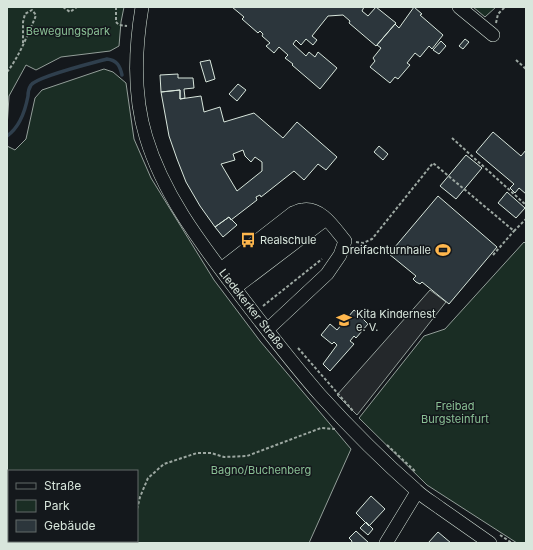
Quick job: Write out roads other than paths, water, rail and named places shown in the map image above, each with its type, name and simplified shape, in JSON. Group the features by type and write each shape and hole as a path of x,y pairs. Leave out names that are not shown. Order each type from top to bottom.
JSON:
{"street":[{"name":"Liedekerker Straße","path":"142,7 136,68 138,101 145,136 155,165 169,194 188,223 254,313 321,396 353,430 417,492 490,543"},
{"path":"459,7 493,36"},
{"path":"228,278 293,213 303,209 321,215 344,241 340,255 327,274 267,330"},
{"path":"228,278 321,215"},
{"path":"386,543 417,492"}],"waterway":[{"path":"7,136 19,124 31,85 36,81 54,74 107,59 118,64 122,75"}],"place":[{"name":"Realschule","path":"248,240"},
{"name":"Dreifachturnhalle","path":"443,250"},
{"name":"Kita Kindernest e. V.","path":"344,320"}],"park label":[{"name":"Bewegungspark","path":"68,31"},
{"name":"Freibad Burgsteinfurt","path":"455,412"},
{"name":"Bagno/Buchenberg","path":"261,470"}]}
